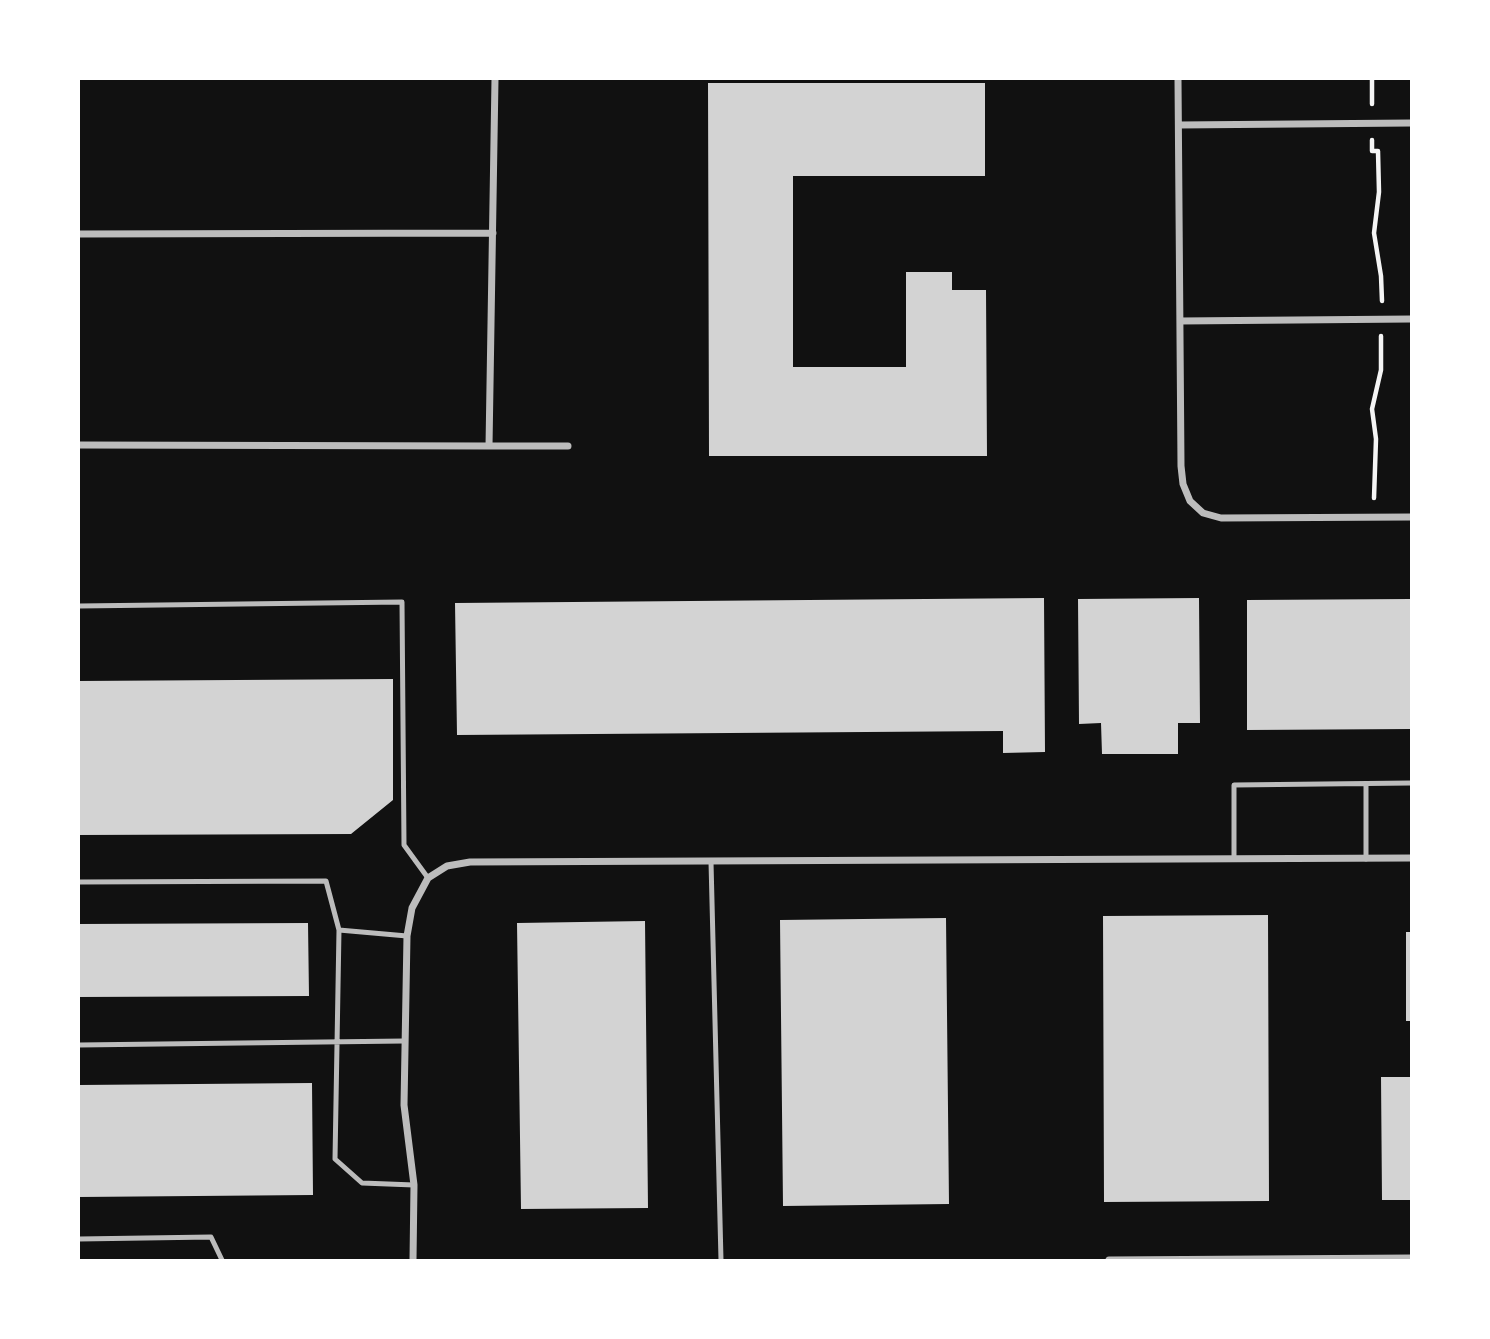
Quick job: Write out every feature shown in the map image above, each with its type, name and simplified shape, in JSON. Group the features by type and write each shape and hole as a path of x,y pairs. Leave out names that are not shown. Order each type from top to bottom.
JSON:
{"street":[{"path":"489,446 495,79"},
{"path":"1178,79 1183,484 1190,501 1203,513 1221,518 1411,517"},
{"path":"1179,125 1411,123"},
{"path":"79,234 493,233"},
{"path":"1180,320 1411,319"},
{"path":"79,445 568,446"},
{"path":"413,1260 414,1185 404,1105 407,936 412,908 429,878 447,866 470,862 1411,858"},
{"path":"1109,1260 1411,1258"}],"lane":[{"path":"79,606 402,602 404,845 429,878"},
{"path":"1234,859 1234,785 1411,783"},
{"path":"1366,784 1366,859"},
{"path":"711,862 720,1260"},
{"path":"79,882 326,881 339,930 335,1159 362,1183 414,1185"},
{"path":"339,930 407,936"},
{"path":"79,1045 404,1041"},
{"path":"79,1239 211,1237 222,1260"}],"path":[{"path":"1372,79 1372,104"},
{"path":"1372,139 1372,151 1378,151 1379,192 1374,233 1382,301"},
{"path":"1374,498 1376,439 1372,409 1381,370 1381,336"}],"building":[{"path":"708,83 985,83 985,176 793,176 793,367 906,367 906,272 952,272 952,290 986,290 987,456 709,456"},
{"path":"1044,598 1045,752 1003,753 1003,731 457,735 455,603"},
{"path":"1199,598 1200,723 1178,723 1178,754 1102,754 1101,723 1079,724 1078,599"},
{"path":"1411,599 1411,729 1247,730 1247,600"},
{"path":"393,679 393,800 351,834 79,835 79,681"},
{"path":"1268,915 1269,1201 1104,1202 1103,916"},
{"path":"946,918 949,1204 783,1206 780,920"},
{"path":"645,921 648,1208 521,1209 517,923"},
{"path":"308,923 309,996 79,997 79,924"},
{"path":"1406,932 1411,932 1411,1021 1406,1021"},
{"path":"1381,1077 1411,1077 1411,1200 1382,1200"},
{"path":"312,1083 313,1195 79,1197 79,1085"}]}
